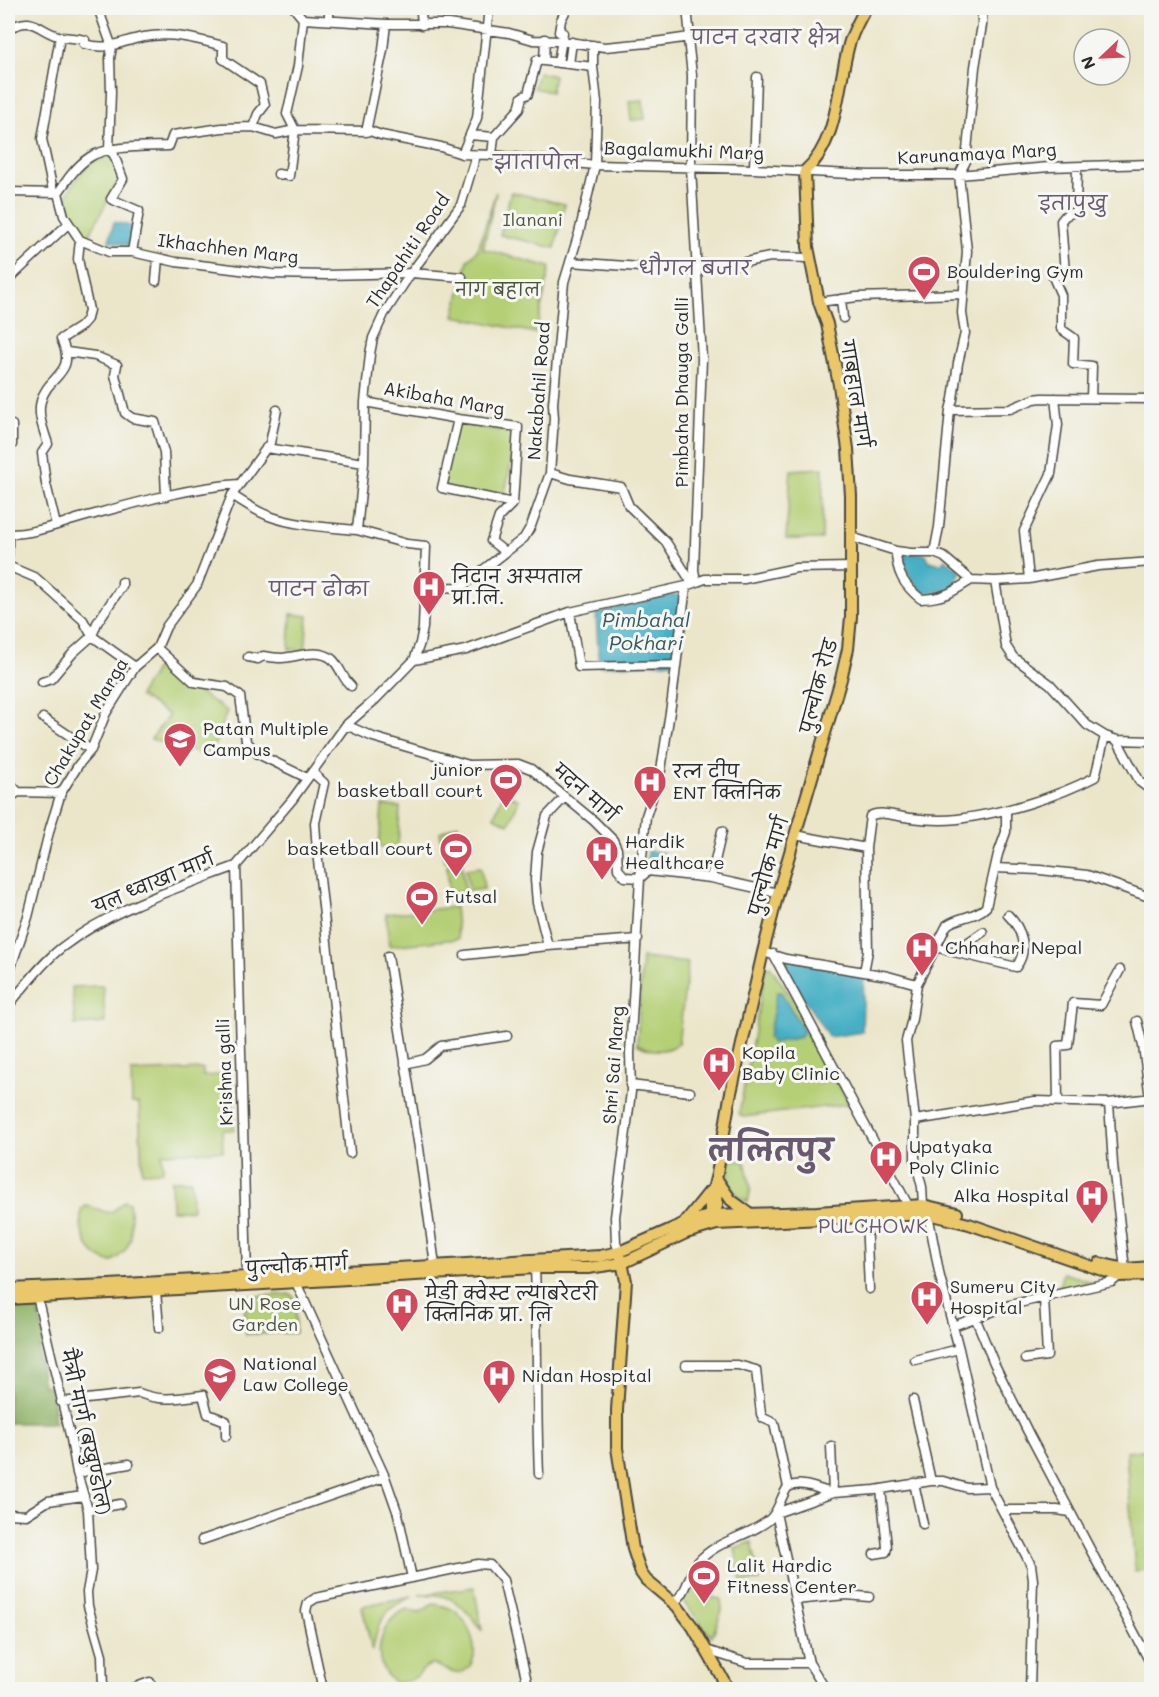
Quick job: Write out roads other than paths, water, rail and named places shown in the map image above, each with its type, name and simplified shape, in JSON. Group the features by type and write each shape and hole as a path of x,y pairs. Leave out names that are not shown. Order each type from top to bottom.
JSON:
{"main road":[{"path":"804,171 819,156 826,139 850,41 867,8"},
{"name":"गाबहाल मार्ग","path":"804,171 810,258 819,302 829,334 847,440 852,553"},
{"name":"पुल्चोक रोड","path":"807,790 848,650 852,553"},
{"name":"पुल्चोक मार्ग","path":"714,1220 709,1207 717,1179 730,1097 768,953 778,893 807,790"},
{"path":"682,1224 701,1204 717,1179 731,1200 749,1213"},
{"path":"587,1263 619,1252 682,1224 749,1213 817,1212 908,1205 1122,1272 1152,1275"},
{"path":"587,1263 623,1263 714,1220 866,1217 926,1210"},
{"path":"619,1252 626,1281 617,1410 617,1448 629,1531 637,1561 646,1580 673,1603 693,1627 729,1689"},
{"name":"पुल्चोक मार्ग","path":"8,1289 36,1293 156,1291 435,1265 587,1263"},
{"name":"पुल्चोक मार्ग","path":"8,1299 36,1293 247,1276 294,1279 535,1268 587,1263"},
{"path":"1122,1272 1152,1267"}],"street":[{"path":"98,8 112,47 109,150 114,155 123,178 111,199 139,211 132,252"},
{"path":"278,174 289,176 295,130 287,114 298,66 303,19 294,8"},
{"path":"329,8 329,20"},
{"path":"56,192 70,175 91,156 109,150 169,146 173,135 222,128 253,127 276,134 295,130 366,132 441,147 462,154 477,118 489,8"},
{"path":"558,63 560,36 567,8"},
{"name":"Pimbaha Dhauga Galli","path":"676,665 694,570 702,359 691,168 692,75 687,8"},
{"path":"934,553 939,527 950,410 965,333 962,313 967,251 960,171 966,161 982,8"},
{"path":"421,12 422,24"},
{"path":"303,19 386,24 448,24 533,40 547,40 560,36 572,42 605,47 648,44 690,37"},
{"path":"8,29 20,23 33,24 60,36 85,40 84,44 90,46 112,47 143,37 176,35 223,46 223,60 260,84 265,105 258,114 253,127"},
{"path":"366,132 386,24"},
{"path":"56,525 46,484 42,453 48,444 40,416 40,403 44,392 65,366 67,352 61,339 80,327 87,319 89,310 78,259 80,240 64,216 42,139 60,36"},
{"path":"544,62 547,40"},
{"path":"569,64 572,42"},
{"name":"Nakabahil Road","path":"425,588 461,587 524,538 531,526 550,473 564,282 595,165 597,102 593,45"},
{"path":"492,155 494,137 519,109 522,97 528,94 537,60 593,67"},
{"path":"754,169 757,77"},
{"path":"470,135 494,137"},
{"name":"Bagalamukhi Marg","path":"462,154 595,165 804,171"},
{"name":"Thapahiti Road","path":"357,530 364,463 365,402 373,338 384,314 411,273 461,205 476,155"},
{"name":"Karunamaya Marg","path":"804,171 869,175 1152,164"},
{"path":"1077,167 1076,211 1065,216 1061,221 1065,273 1053,277 1061,295 1061,329 1074,338 1073,364 1092,366 1091,398"},
{"path":"8,192 56,192"},
{"path":"8,280 68,224"},
{"name":"Ikhachhen Marg","path":"80,240 109,252 132,252 158,258 272,274 411,273 462,278"},
{"path":"570,262 697,267 736,264 770,257 810,258"},
{"path":"156,281 158,258"},
{"path":"819,302 924,294 963,294"},
{"path":"841,299 843,318"},
{"path":"67,352 95,356 117,365 115,375 125,414 132,418 155,422 164,452 166,496"},
{"path":"1029,579 1024,531 1051,474 1058,425 1055,398"},
{"path":"950,410 1010,409 1034,399 1152,399"},
{"name":"Akibaha Marg","path":"365,402 518,428 513,503"},
{"name":"Chakupat Marga","path":"8,976 28,917 61,793 79,764 91,750 106,713 135,667 157,648 166,627 197,585 232,495 270,443 277,410"},
{"path":"458,419 442,488 513,503"},
{"path":"8,448 13,442 12,424"},
{"path":"266,448 364,463"},
{"path":"550,473 570,479 621,487 629,506 666,542 691,583"},
{"path":"8,554 8,534 29,533 166,496 214,486 239,484"},
{"path":"232,495 270,517 310,525 357,530 407,544 426,546 420,643 414,660 376,699 346,725 292,800 236,866"},
{"path":"505,552 491,541 499,517 513,503"},
{"path":"851,537 896,551 934,553 944,556 971,580 1029,579 1098,566 1152,562"},
{"path":"896,551 898,572 911,591 921,599 942,597 957,591 971,580"},
{"path":"8,566 36,578 83,620 93,636 135,667"},
{"path":"414,660 466,650 570,612 705,579 744,579 796,568 852,567"},
{"path":"995,581 1006,646 1013,657 1050,684 1087,725 1105,736 1116,740 1152,741"},
{"path":"42,682 51,679 73,653 93,636 97,623 122,582"},
{"path":"570,612 579,667 676,665"},
{"path":"157,648 194,682 227,687 240,696 246,741 258,754 324,783 315,823 350,1152"},
{"path":"248,657 279,658 301,654 326,656 337,664 344,680 351,686"},
{"name":"Shri Sai Marg","path":"619,1252 616,1243 615,1217 631,1092 630,1054 640,878 646,816 661,770 676,665"},
{"path":"43,718 91,750"},
{"name":"मदन मार्ग","path":"346,725 366,735 469,765 518,764 531,769 594,821 613,840 617,849 618,869 622,875 640,878"},
{"path":"864,972 868,942 866,848 870,816 873,814 956,819 1006,811 1095,777 1105,736"},
{"path":"1116,740 1140,782 1152,791"},
{"path":"8,781 18,792"},
{"path":"8,799 18,792 61,793"},
{"path":"548,946 537,903 535,880 537,852 547,816 564,798"},
{"path":"1006,811 1006,832 986,907 980,913 946,925 917,984 906,1041 915,1120 914,1152 940,1277 959,1349 990,1487 1031,1565 1033,1580 1030,1689"},
{"path":"711,878 722,831"},
{"path":"795,835 866,848"},
{"name":"यल ध्वाखा मार्ग","path":"8,1006 59,949 95,925 143,901 236,866"},
{"name":"Krishna galli","path":"236,866 247,1276"},
{"path":"995,868 1087,875 1152,898"},
{"path":"640,878 648,871 711,878 778,893"},
{"path":"935,947 1016,967 1023,954 1023,941 1016,922 1008,915"},
{"path":"954,952 983,932"},
{"path":"465,955 638,939"},
{"path":"768,953 786,959 864,972 917,984"},
{"path":"768,953 908,1205"},
{"path":"388,956 435,1265"},
{"path":"1058,1101 1056,1046 1068,1044 1073,1003 1101,1005 1120,970"},
{"path":"915,1120 1035,1101 1109,1103 1151,1098 1137,1021"},
{"path":"405,1064 425,1059 441,1046 507,1036"},
{"path":"630,1085 690,1092"},
{"path":"953,1326 1010,1305 1112,1281 1122,1272 1109,1103"},
{"path":"866,1217 869,1289"},
{"path":"535,1268 538,1325 536,1395 539,1474"},
{"path":"294,1279 385,1477 403,1532 412,1578"},
{"path":"156,1291 159,1328"},
{"name":"मैत्री मार्ग (बखुण्डोल)","path":"36,1293 77,1473 88,1510 91,1570 87,1592 88,1606 102,1655 103,1689"},
{"path":"1025,1359 1047,1356 1044,1298"},
{"path":"975,1317 1008,1393 1152,1666"},
{"path":"915,1360 959,1349"},
{"path":"687,1365 738,1365 756,1370 761,1414 774,1423 788,1487"},
{"path":"61,1402 139,1393 149,1398 202,1395 208,1414 226,1421 226,1436"},
{"path":"913,1400 931,1481"},
{"path":"831,1446 833,1493"},
{"path":"77,1473 129,1464"},
{"path":"202,1540 385,1477"},
{"path":"673,1603 678,1600 689,1583 695,1566 712,1549 768,1521 776,1513 833,1493 881,1489 914,1483 943,1481 967,1488 990,1487"},
{"path":"914,1483 923,1524"},
{"path":"826,1689 809,1663 776,1513 782,1495 788,1487 793,1485 810,1486 833,1493"},
{"path":"874,1554 886,1552 887,1547 881,1489"},
{"path":"8,1514 26,1515 48,1501 83,1496"},
{"path":"88,1510 120,1504"},
{"path":"1003,1510 1070,1512"},
{"path":"323,1689 306,1611 308,1603 316,1598 478,1564 490,1565 503,1580 529,1689"},
{"path":"795,1600 856,1595 868,1597"},
{"path":"709,1651 747,1663 809,1663"},
{"path":"128,1689 150,1682"}],"water":[{"path":"114,222 136,227 133,246 109,241"},
{"path":"906,553 926,554 929,561 941,564 945,559 961,571 952,590 923,593 907,570"},
{"name":"Pimbahal Pokhari","path":"670,595 683,595 675,662 599,666 596,614"},
{"path":"648,851 663,853 661,868 646,866"},
{"path":"786,959 864,972 862,1032 829,1037 784,968"},
{"path":"777,992 781,992 804,1031 801,1037 772,1043 768,1038"}],"place":[{"name":"Bouldering Gym","path":"924,301"},
{"name":"निदान अस्पताल प्रा.लि.","path":"429,616"},
{"name":"Patan Multiple Campus","path":"180,768"},
{"name":"junior basketball court","path":"506,809"},
{"name":"रत्न दीप ENT क्लिनिक","path":"650,811"},
{"name":"basketball court","path":"456,878"},
{"name":"Hardik Healthcare","path":"602,881"},
{"name":"Futsal","path":"422,926"},
{"name":"Chhahari Nepal","path":"922,977"},
{"name":"Kopila Baby Clinic","path":"719,1092"},
{"name":"Upatyaka Poly Clinic","path":"886,1186"},
{"name":"Alka Hospital","path":"1092,1225"},
{"name":"Sumeru City Hospital","path":"927,1326"},
{"name":"मेडी क्वेस्ट ल्याबरेटरी क्लिनिक प्रा. लि","path":"402,1333"},
{"name":"National Law College","path":"220,1403"},
{"name":"Nidan Hospital","path":"499,1405"},
{"name":"Lalit Hardic Fitness Center","path":"704,1605"}],"district":[{"name":"पाटन दरवार क्षेत्र","path":"766,37"},
{"name":"झातापोल","path":"537,162"},
{"name":"इतापुखु","path":"1073,203"},
{"name":"धौगल बजार","path":"695,268"},
{"name":"पाटन ढोका","path":"319,589"},
{"name":"ललितपुर","path":"770,1151"},
{"name":"PULCHOWK","path":"873,1226"}],"park label":[{"name":"Ilanani","path":"533,220"},
{"name":"नाग बहाल","path":"498,290"},
{"name":"UN Rose Garden","path":"265,1314"}]}
